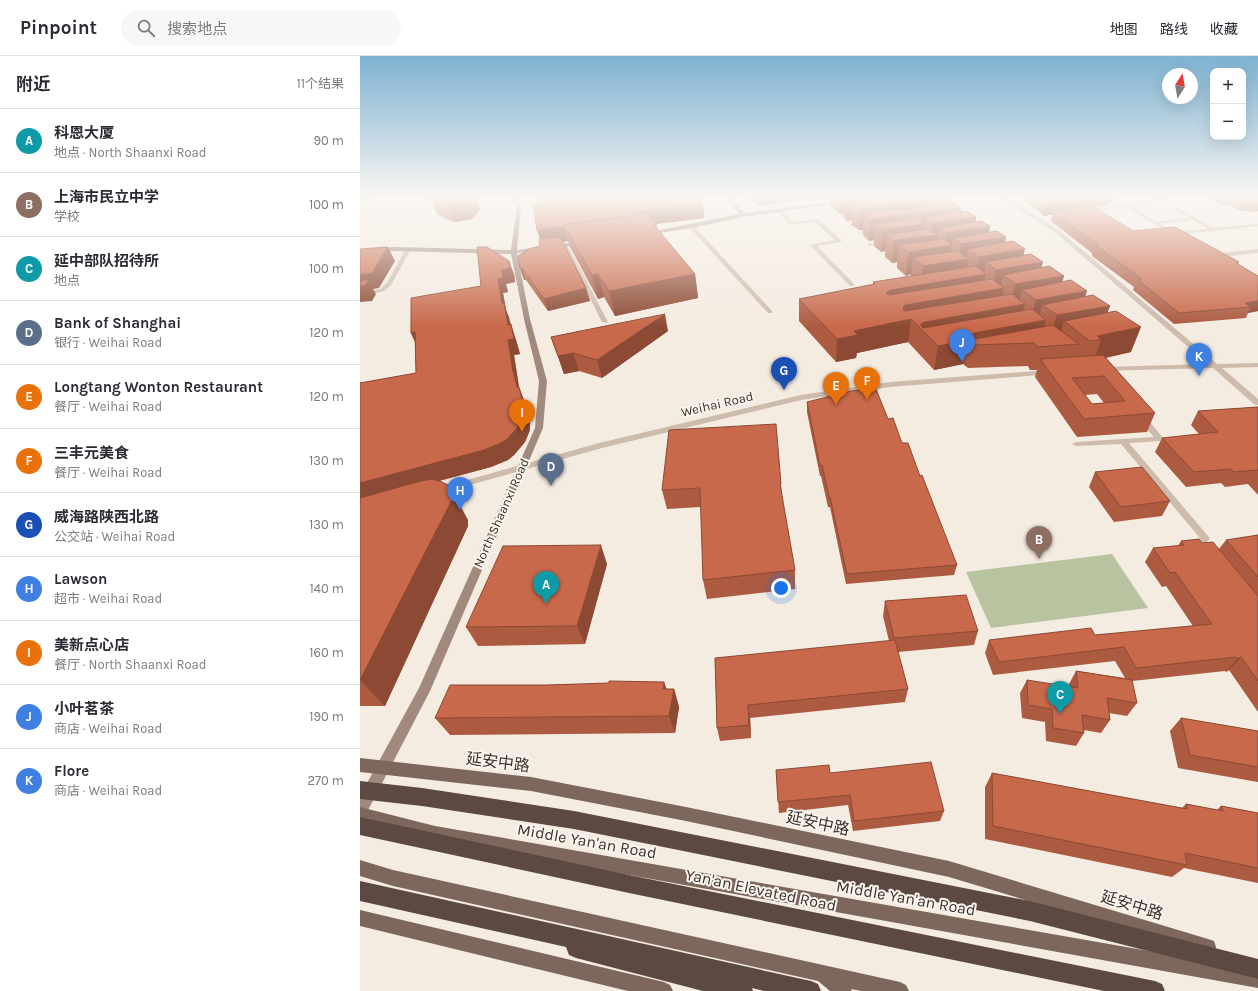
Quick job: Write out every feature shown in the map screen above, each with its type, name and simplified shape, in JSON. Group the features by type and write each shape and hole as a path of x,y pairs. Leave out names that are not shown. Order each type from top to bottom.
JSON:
{"highway":[{"path":"360,790 422,797 581,822 1030,911 1258,969"},
{"name":"Yan'an Elevated Road","path":"360,826 629,884 1155,991"},
{"path":"360,892 743,991"},
{"path":"360,892 811,991"}],"main road":[{"name":"North Shaanxi Road","path":"360,811 424,691 522,465 540,428 543,381 527,319 514,252 516,240"},
{"path":"360,251 408,249 514,252 585,242"},
{"name":"延安中路","path":"360,765 532,784 686,814 949,869 1258,962"},
{"name":"Middle Yan'an Road","path":"360,814 435,833 1258,979"},
{"path":"360,868 393,878 900,991"},
{"path":"360,918 664,991"},
{"path":"822,973 844,991"}],"street":[{"path":"1067,240 1258,403"},
{"path":"1098,371 1258,365"},
{"name":"Weihai Road","path":"426,495 522,465 787,400 837,391 901,383 1057,372"}],"lane":[{"path":"704,240 770,312"},
{"path":"838,240 839,241 813,245 852,285"},
{"path":"869,244 892,241"},
{"path":"563,245 568,251 605,322"},
{"path":"382,296 408,249"},
{"path":"1212,256 1258,251"},
{"path":"1205,253 1218,260"},
{"path":"360,294 382,290 389,284"},
{"path":"1076,444 1160,439 1134,410"},
{"path":"1123,441 1205,538 1200,542 1214,560"}],"green space":[{"path":"1112,554 1148,608 991,628 966,572"}],"building":[{"path":"539,240 562,240 586,288 544,299 522,268 520,268 518,256 529,249 540,246"},
{"path":"572,240 666,240 695,274 609,291 598,274 592,275"},
{"path":"945,240 952,245 908,253 899,245"},
{"path":"955,240 989,240 961,244"},
{"path":"1092,240 1198,240 1239,262 1236,263 1258,276 1258,301 1245,303 1251,307 1179,313 1137,279 1142,279 1095,245 1099,245"},
{"path":"1013,241 1025,249 979,257 968,249"},
{"path":"388,247 372,273 360,275 360,249"},
{"path":"477,247 487,247 509,261 510,268 502,270 503,278 498,279 508,325 511,324 514,339 508,340 513,371 524,408 519,426 507,439 484,450 360,483 360,383 416,373 415,332 411,333 411,298 481,286"},
{"path":"958,251 969,259 923,266 913,257"},
{"path":"1031,254 1043,262 996,270 986,262"},
{"path":"976,266 986,274 891,290 886,293 889,295 992,279 1004,288 906,305 904,306 903,310 905,311 1012,294 1025,304 925,322 921,324 921,326 923,328 1032,309 1046,320 974,333 970,336 975,339 1053,325 1079,344 1037,347 1034,343 973,345 968,340 938,346 911,319 854,331 858,335 837,339 799,299 875,284 873,282"},
{"path":"1049,266 1064,276 1015,284 1003,275"},
{"path":"369,279 365,286 360,286 360,281"},
{"path":"1071,280 1087,291 1036,300 1022,290"},
{"path":"1093,295 1110,306 1057,315 1042,305"},
{"path":"1116,311 1141,327 1097,336 1101,340 1090,341 1064,321"},
{"path":"665,314 597,360 573,353 558,356 551,337"},
{"path":"1103,355 1155,413 1084,419 1040,359","holes":["1104,376 1125,401 1092,404 1072,378"]},
{"path":"876,389 888,419 893,418 902,443 908,443 957,565 847,574 822,465 820,466 807,402 851,391"},
{"path":"1258,407 1258,471 1234,472 1230,469 1194,472 1162,438 1218,432 1198,411"},
{"path":"776,424 780,484 795,570 703,580 700,488 662,490 669,430"},
{"path":"1142,467 1170,501 1121,507 1095,472"},
{"path":"431,479 450,486 453,492 453,498 360,680 360,498"},
{"path":"1258,535 1258,577 1226,540"},
{"path":"1199,539 1202,543 1213,542 1258,596 1258,681 1241,657 1237,659 1236,657 1136,668 1124,647 999,662 989,640 1091,628 1095,635 1212,624 1175,572 1170,573 1153,548 1184,545 1181,541"},
{"path":"601,545 577,626 466,627 503,546"},
{"path":"966,595 978,631 894,638 885,601"},
{"path":"895,640 908,689 748,705 749,725 717,728 715,658"},
{"path":"1076,671 1132,680 1137,703 1107,698 1110,720 1082,715 1084,733 1053,728 1052,709 1028,705 1027,680 1078,688"},
{"path":"609,681 664,682 663,689 674,689 669,716 435,718 450,685 547,685 609,683"},
{"path":"1181,718 1258,731 1258,767 1190,755"},
{"path":"931,762 944,811 854,821 850,795 778,802 776,770 829,765 830,773"},
{"path":"992,773 1187,809 1186,804 1223,811 1221,806 1258,813 1258,868 1185,853 1187,865 993,826"}],"place":[{"name":"小叶茗茶","path":"962,362"},
{"name":"Flore","path":"1199,376"},
{"name":"威海路陕西北路","path":"784,390"},
{"name":"三丰元美食","path":"867,400"},
{"name":"Longtang Wonton Restaurant","path":"836,405"},
{"name":"美新点心店","path":"522,432"},
{"name":"Bank of Shanghai","path":"551,486"},
{"name":"Lawson","path":"460,510"},
{"name":"上海市民立中学","path":"1039,559"},
{"name":"科恩大厦","path":"546,604"},
{"name":"延中部队招待所","path":"1060,714"}]}
